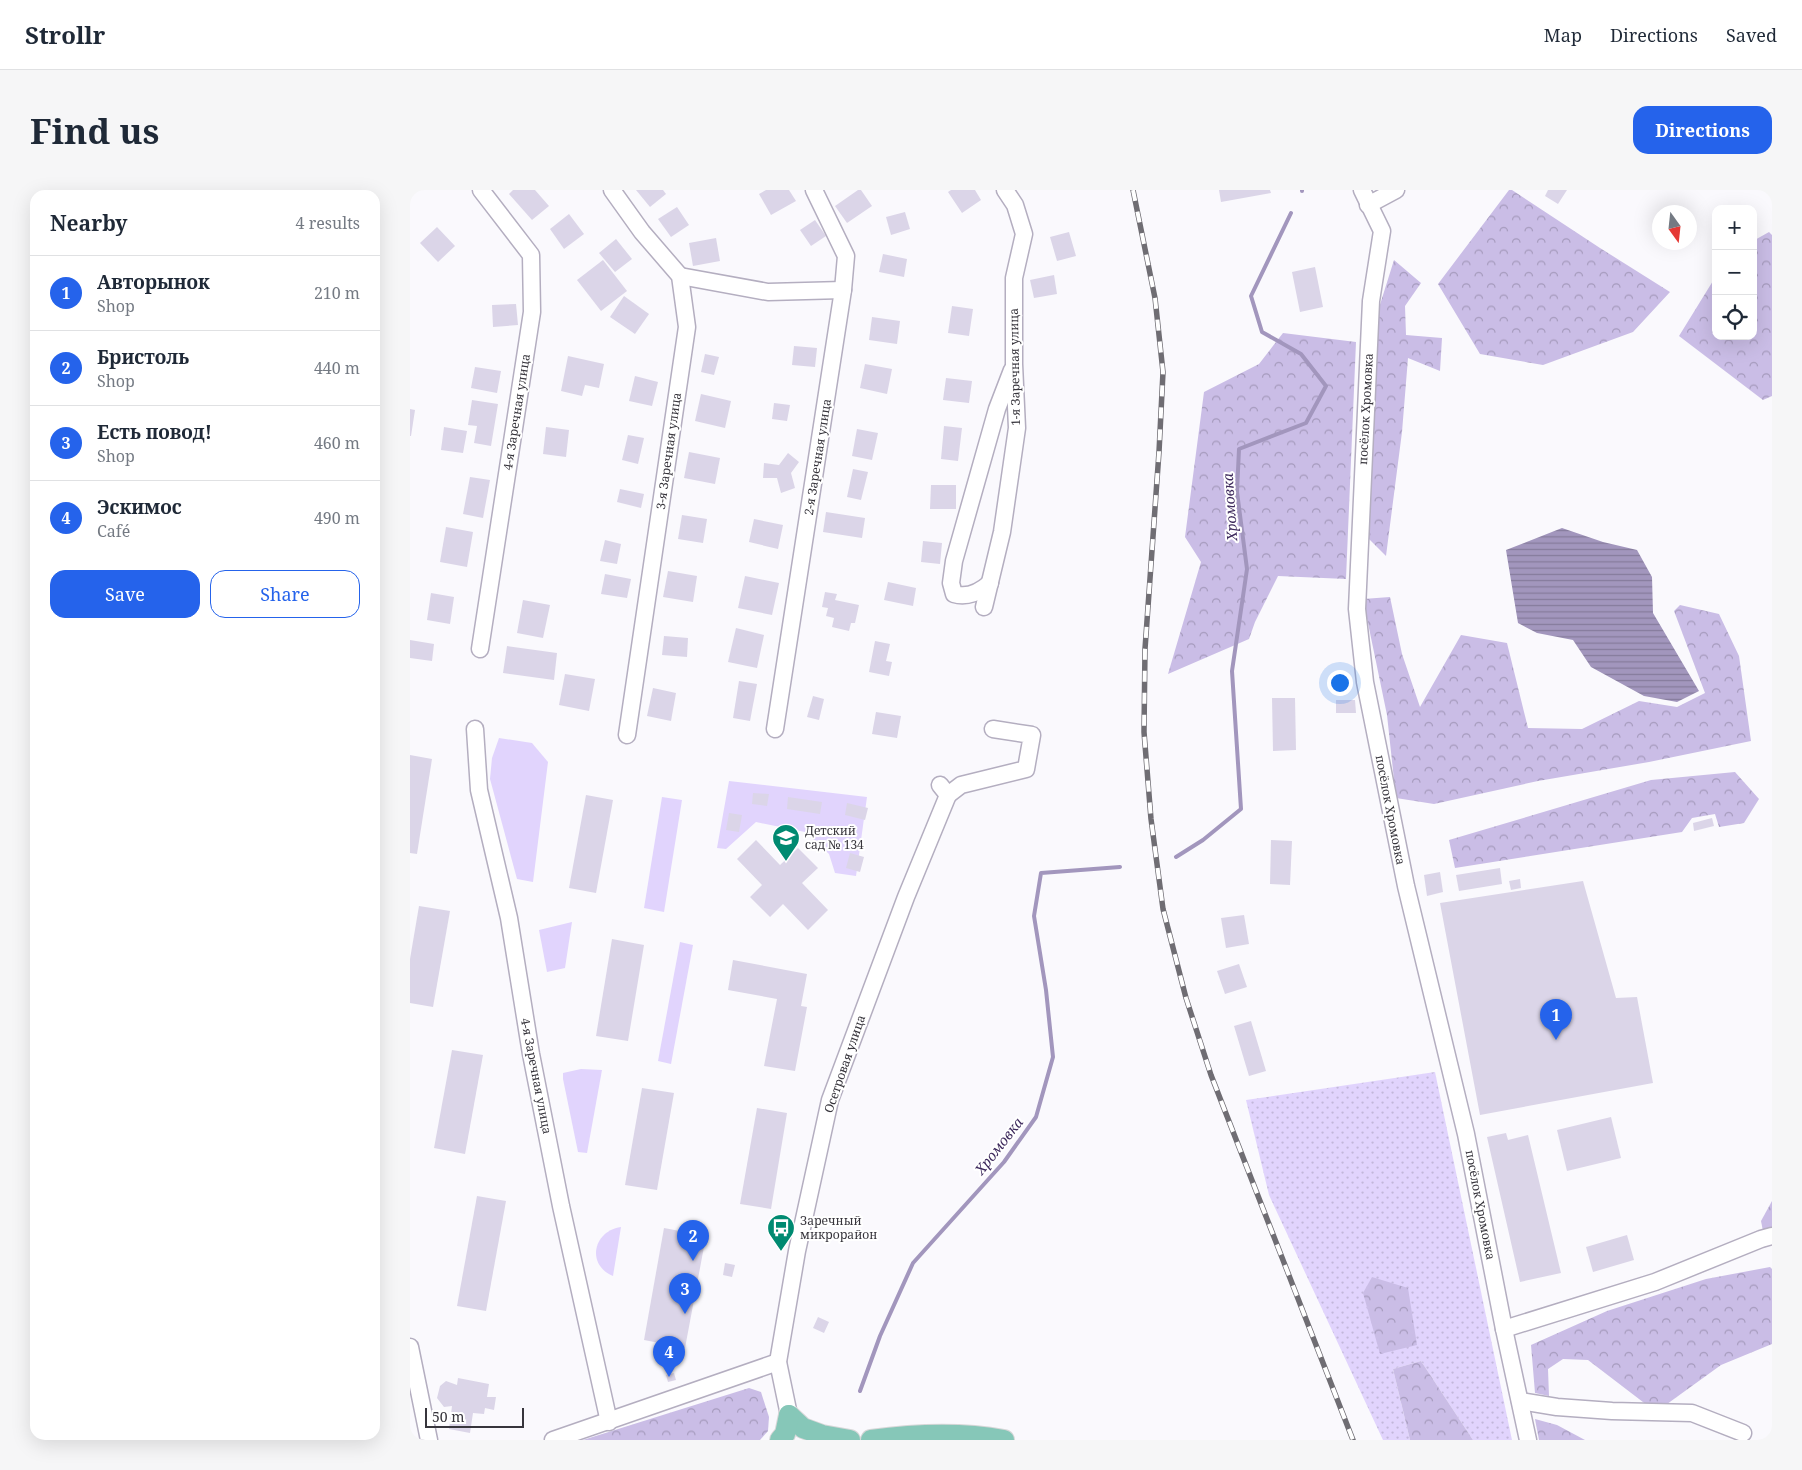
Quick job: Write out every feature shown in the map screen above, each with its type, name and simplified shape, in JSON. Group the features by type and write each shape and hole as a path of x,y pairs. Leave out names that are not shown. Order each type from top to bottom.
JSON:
{"main road":[{"path":"780,1440 784,1434 789,1415 803,1428 822,1435 850,1440"},
{"path":"871,1440 890,1437 963,1435 1004,1440"}],"street":[{"name":"4-я Заречная улица","path":"480,649 532,312 531,255 481,190"},
{"path":"612,190 642,232 680,276 768,292 843,290"},
{"name":"2-я Заречная улица","path":"775,729 843,290 846,256 814,190"},
{"name":"1-я Заречная улица","path":"984,607 1002,532 1017,428 1014,364 1014,278 1024,234 1015,204 1005,190"},
{"name":"посёлок Хромовка","path":"1396,190 1365,197 1382,231 1371,301 1357,610 1365,682 1406,886 1466,1134 1528,1440"},
{"name":"3-я Заречная улица","path":"627,735 687,327 680,276"},
{"path":"990,584 982,590 963,595 954,594 950,583 954,561 997,409 1014,364"},
{"name":"4-я Заречная улица","path":"475,729 479,790 509,918 531,1054 561,1206 609,1422"},
{"name":"Осетровая улица","path":"789,1415 778,1362 797,1251 830,1100 944,790 1026,769 1032,734 993,729"},
{"path":"1504,1329 1655,1282 1772,1236"},
{"path":"410,1347 429,1440"},
{"path":"553,1440 778,1362"},
{"path":"1520,1401 1557,1407 1612,1411 1692,1413 1743,1433"}],"shaded area":[{"path":"1562,528 1603,542 1637,550 1652,577 1653,613 1699,691 1677,702 1644,696 1591,667 1573,640 1537,633 1518,623 1506,550"},
{"path":"499,738 532,743 548,762 533,882 517,879 490,779 492,758"},
{"path":"729,781 867,797 856,876 835,873 829,854 805,832 756,822 726,849 717,848"},
{"path":"662,797 682,800 664,912 644,908"},
{"path":"572,922 565,968 547,972 539,930"},
{"path":"680,942 693,945 671,1064 658,1061"},
{"path":"581,1069 602,1070 587,1153 578,1152 563,1079 563,1073"},
{"path":"1435,1072 1512,1440 1473,1440 1421,1361 1393,1369 1410,1440 1383,1440 1269,1195 1246,1100"},
{"path":"621,1227 613,1276 604,1271 599,1264 596,1257 596,1249 604,1235"}],"green space":[{"path":"1509,190 1512,190 1670,292 1633,332 1543,365 1480,354 1438,284"},
{"path":"1769,232 1772,235 1772,396 1763,400 1679,336 1712,282 1712,340 1757,340 1757,239"},
{"path":"1394,260 1421,283 1405,306 1406,335 1442,338 1440,371 1408,358 1402,432 1386,556 1363,533 1378,311"},
{"path":"1283,333 1356,342 1346,579 1278,576 1255,622 1249,639 1168,674 1201,562 1185,537 1204,392 1259,364"},
{"path":"1390,597 1402,654 1420,707 1461,635 1507,643 1528,728 1582,729 1639,701 1677,707 1705,693 1674,611 1680,605 1719,614 1739,656 1751,741 1649,762 1538,781 1434,804 1396,798 1387,715 1363,599"},
{"path":"1735,772 1759,799 1744,823 1719,827 1715,814 1692,818 1682,832 1455,868 1449,840 1651,780"},
{"path":"1772,1201 1772,1229 1763,1231 1761,1221"},
{"path":"1770,1267 1772,1269 1772,1344 1721,1365 1656,1412 1588,1360 1563,1359 1548,1369 1549,1396 1535,1393 1531,1345 1607,1311 1706,1279"},
{"path":"1372,1277 1408,1288 1417,1345 1380,1354 1363,1293"},
{"path":"1421,1361 1473,1440 1410,1440 1393,1369"},
{"path":"749,1388 761,1392 769,1417 768,1431 760,1440 583,1440"},
{"path":"1535,1419 1557,1425 1585,1440 1539,1440"}],"building":[{"path":"513,190 535,190 549,206 532,220 509,194"},
{"path":"636,190 663,190 666,194 650,207"},
{"path":"766,190 789,190 796,201 771,215 759,194"},
{"path":"858,190 861,190 872,206 847,223 835,206"},
{"path":"951,190 975,190 981,200 962,213 948,192"},
{"path":"1219,190 1270,190 1271,193 1221,202"},
{"path":"1548,190 1567,190 1558,204 1545,196"},
{"path":"677,207 689,225 671,237 658,219"},
{"path":"905,212 910,229 891,235 886,217"},
{"path":"569,214 584,234 564,249 550,229"},
{"path":"815,220 826,236 811,246 800,230"},
{"path":"437,227 455,246 438,262 420,243"},
{"path":"1069,232 1076,256 1057,261 1050,237"},
{"path":"716,238 720,261 693,266 689,243"},
{"path":"616,239 632,259 615,272 599,253"},
{"path":"883,254 907,259 904,277 879,272"},
{"path":"603,260 627,291 601,311 577,280"},
{"path":"1315,267 1323,307 1300,312 1292,272"},
{"path":"1054,275 1057,294 1034,298 1030,280"},
{"path":"624,296 649,314 635,334 610,317"},
{"path":"516,304 518,325 493,327 492,305"},
{"path":"952,306 973,309 969,336 948,333"},
{"path":"872,317 900,321 897,344 869,340"},
{"path":"794,346 817,348 815,367 792,365"},
{"path":"705,354 719,357 714,375 701,372"},
{"path":"568,356 604,364 599,388 585,385 582,396 561,391"},
{"path":"865,364 892,369 887,394 860,388"},
{"path":"475,367 501,371 497,393 471,388"},
{"path":"635,376 658,382 652,406 629,401"},
{"path":"946,378 972,381 969,403 943,400"},
{"path":"701,394 731,401 725,428 695,421"},
{"path":"472,400 498,404 491,446 474,443 477,426 468,425"},
{"path":"774,403 790,405 787,421 772,419"},
{"path":"410,409 415,410 411,436 410,436"},
{"path":"944,426 962,428 958,461 941,459"},
{"path":"444,427 467,431 463,453 441,450"},
{"path":"546,427 569,430 566,457 543,454"},
{"path":"857,429 878,433 872,460 852,456"},
{"path":"628,435 644,438 638,464 622,460"},
{"path":"689,452 720,458 715,484 684,478"},
{"path":"788,453 799,462 791,473 795,488 781,493 777,478 763,478 764,463 779,465"},
{"path":"853,469 868,472 861,500 847,497"},
{"path":"470,477 490,480 483,518 463,514"},
{"path":"931,485 956,485 956,509 930,509"},
{"path":"620,489 644,494 641,508 617,502"},
{"path":"826,512 865,518 862,538 823,532"},
{"path":"682,515 707,519 703,543 678,539"},
{"path":"754,519 783,525 778,549 749,542"},
{"path":"446,527 473,532 467,567 440,562"},
{"path":"605,540 621,544 617,564 600,561"},
{"path":"923,541 942,543 940,564 921,562"},
{"path":"668,571 697,576 693,602 663,597"},
{"path":"605,574 631,579 627,598 601,594"},
{"path":"745,576 779,583 772,615 738,608"},
{"path":"888,582 916,588 913,606 884,600"},
{"path":"825,592 837,594 835,600 859,605 855,623 851,623 849,631 832,627 834,618 826,616 828,608 822,607"},
{"path":"431,593 454,597 450,624 427,620"},
{"path":"523,600 550,605 543,638 517,633"},
{"path":"736,628 764,635 757,668 728,662"},
{"path":"664,636 688,638 687,657 662,655"},
{"path":"410,640 434,644 432,661 410,658"},
{"path":"875,641 890,644 886,661 892,662 889,676 869,672"},
{"path":"507,646 557,653 554,680 503,673"},
{"path":"565,674 595,679 589,711 559,705"},
{"path":"739,681 757,684 750,721 733,718"},
{"path":"653,688 676,693 671,721 647,716"},
{"path":"813,696 824,699 819,720 807,717"},
{"path":"1272,698 1295,698 1296,750 1273,751"},
{"path":"1336,700 1355,700 1356,713 1336,713"},
{"path":"876,712 901,716 897,738 872,734"},
{"path":"410,755 432,759 417,854 410,853"},
{"path":"753,793 769,794 767,806 752,804"},
{"path":"586,795 613,800 596,893 569,888"},
{"path":"788,797 822,802 820,814 787,809"},
{"path":"847,803 868,808 865,820 845,815"},
{"path":"729,813 742,815 739,832 726,830"},
{"path":"1712,818 1714,826 1694,831 1693,823"},
{"path":"756,840 780,865 798,848 818,868 802,883 828,910 808,930 783,904 770,917 750,897 762,885 737,859"},
{"path":"1271,840 1292,841 1290,885 1270,884"},
{"path":"850,853 864,857 860,872 846,868"},
{"path":"1500,868 1502,884 1459,891 1456,875"},
{"path":"1440,872 1443,892 1427,896 1424,875"},
{"path":"1520,879 1521,888 1511,890 1509,881"},
{"path":"1583,881 1616,998 1637,997 1653,1083 1480,1115 1440,903"},
{"path":"419,906 450,911 433,1007 410,1003 410,959"},
{"path":"1244,915 1249,944 1226,948 1221,918"},
{"path":"612,939 644,945 628,1041 596,1036"},
{"path":"733,960 807,974 801,1006 807,1007 795,1071 764,1066 777,999 728,990"},
{"path":"1239,964 1247,987 1225,994 1217,971"},
{"path":"1251,1021 1266,1071 1249,1076 1234,1026"},
{"path":"452,1050 483,1055 465,1154 434,1148"},
{"path":"642,1088 674,1093 657,1190 625,1185"},
{"path":"757,1108 787,1113 771,1209 740,1204"},
{"path":"1611,1117 1621,1158 1567,1171 1557,1130"},
{"path":"1506,1133 1508,1140 1528,1135 1561,1273 1520,1282 1487,1137"},
{"path":"477,1196 506,1201 486,1311 457,1306"},
{"path":"664,1228 706,1236 685,1348 644,1340"},
{"path":"1627,1235 1634,1260 1593,1272 1586,1247"},
{"path":"725,1263 735,1265 732,1277 723,1275"},
{"path":"818,1317 829,1322 824,1333 813,1328"},
{"path":"674,1373 676,1380 668,1382 666,1375"},
{"path":"458,1378 489,1384 487,1397 496,1397 494,1410 485,1408 484,1414 473,1413 470,1433 449,1429 452,1406 444,1407 437,1398 440,1386 446,1381 457,1385"}],"waterway":[{"name":"Хромовка","path":"1176,857 1203,840 1241,809 1232,671 1247,569 1237,492 1239,449 1306,423 1326,386 1301,354 1262,332 1251,296 1291,213"},
{"name":"Хромовка","path":"860,1391 880,1336 913,1263 1004,1162 1036,1117 1053,1057 1046,990 1034,916 1041,873 1120,867"}],"railway":[{"path":"1133,190 1155,298 1163,372 1145,649 1144,732 1151,819 1163,909 1186,998 1211,1075 1353,1440"}],"place":[{"name":"Детский сад № 134","path":"786,862"},
{"name":"Авторынок","path":"1556,1040"},
{"name":"Заречный микрорайон","path":"781,1252"},
{"name":"Бристоль","path":"693,1261"},
{"name":"Есть повод!","path":"685,1314"},
{"name":"Эскимос","path":"669,1377"}]}
